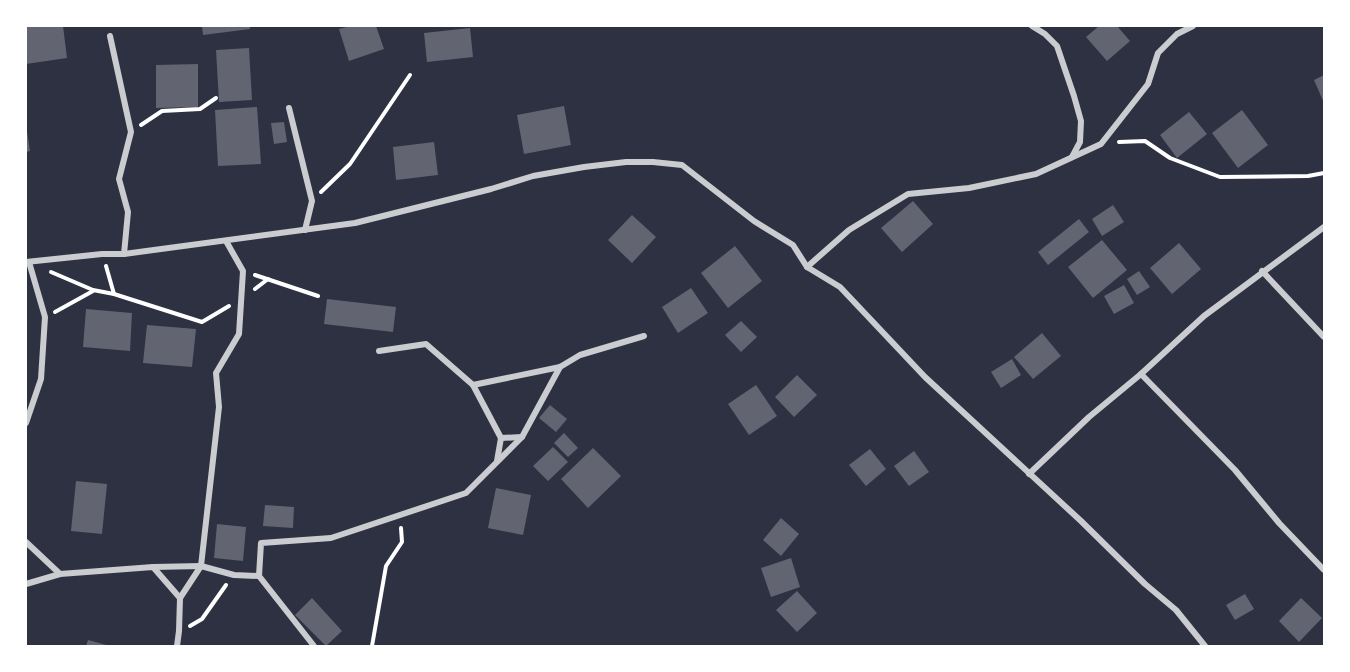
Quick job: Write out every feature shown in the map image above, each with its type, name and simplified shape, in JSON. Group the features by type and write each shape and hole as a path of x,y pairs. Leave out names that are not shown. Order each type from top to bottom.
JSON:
{"street":[{"path":"1032,26 1045,34 1057,46 1074,96 1081,121 1080,142 1072,158"},
{"path":"807,267 849,230 908,194 931,193 1036,174 1101,144 1148,84 1158,52 1177,34 1193,26"},
{"path":"110,36 131,132 119,179 128,212 124,254"},
{"path":"289,108 312,201 305,230"},
{"path":"26,423 41,379 45,317 27,262 102,254 124,254 355,223 491,189 533,176 626,162 682,165 754,221 793,245 807,267 840,287 925,377 1082,521 1144,584 1176,610 1205,646"},
{"path":"1029,474 1089,417 1141,374 1204,316 1324,227"},
{"path":"177,646 180,597 201,566 219,407 216,373 239,334 243,271 226,241"},
{"path":"1262,271 1324,337"},
{"path":"473,385 560,367 580,355 644,336"},
{"path":"379,351 426,344 473,385 501,438 497,463"},
{"path":"314,646 259,576 261,543 331,538 466,493 522,437 560,367"},
{"path":"1141,374 1234,470 1279,523 1324,570"},
{"path":"501,438 522,437"},
{"path":"26,542 60,574"},
{"path":"26,584 60,574 153,567 201,566 234,575 259,576"},
{"path":"153,567 180,597"}],"path":[{"path":"312,201 350,164 410,75"},
{"path":"131,132 162,111 200,109 216,98"},
{"path":"1101,144 1145,141 1170,158 1220,177 1308,176 1324,173"},
{"path":"102,254 114,294"},
{"path":"27,262 93,290 114,294 202,322 268,279"},
{"path":"243,271 318,296"},
{"path":"45,317 93,290"},
{"path":"372,646 386,566 402,542 400,515"},
{"path":"179,631 202,620 234,575"}],"building":[{"path":"26,26 63,26 67,58 26,64"},
{"path":"202,26 250,26 250,29 203,35"},
{"path":"351,26 376,26 384,49 349,61 339,29"},
{"path":"1099,26 1117,26 1130,41 1107,61 1086,37"},
{"path":"470,28 473,57 427,62 424,33"},
{"path":"249,48 252,100 219,102 216,50"},
{"path":"198,64 198,107 156,108 156,65"},
{"path":"1324,75 1324,103 1314,80"},
{"path":"564,106 571,145 524,154 517,115"},
{"path":"257,107 261,164 218,166 215,110"},
{"path":"1242,110 1268,145 1238,168 1212,133"},
{"path":"1189,112 1207,134 1177,158 1160,135"},
{"path":"284,122 287,142 274,144 271,123"},
{"path":"26,133 30,151 26,152"},
{"path":"434,142 438,175 396,180 393,147"},
{"path":"913,201 933,224 902,252 881,228"},
{"path":"1113,205 1124,222 1102,236 1092,219"},
{"path":"632,215 656,237 632,263 608,240"},
{"path":"1079,219 1089,232 1048,265 1038,252"},
{"path":"1102,240 1127,270 1093,298 1068,267"},
{"path":"1179,243 1201,269 1172,294 1150,268"},
{"path":"735,246 762,281 728,308 701,273"},
{"path":"1139,271 1150,287 1137,295 1127,279"},
{"path":"1124,285 1134,303 1114,314 1104,296"},
{"path":"691,288 708,313 678,333 662,307"},
{"path":"327,299 396,307 393,332 324,324"},
{"path":"86,309 132,313 130,351 83,347"},
{"path":"741,321 757,337 741,352 725,335"},
{"path":"147,325 196,329 192,367 143,363"},
{"path":"1042,333 1061,356 1033,379 1014,357"},
{"path":"1012,359 1021,375 1001,388 991,372"},
{"path":"797,375 817,395 794,417 775,397"},
{"path":"756,385 777,416 749,435 728,404"},
{"path":"550,405 567,419 556,432 539,418"},
{"path":"564,433 578,448 568,457 554,443"},
{"path":"553,447 568,462 548,481 533,466"},
{"path":"593,448 621,476 588,508 561,479"},
{"path":"870,449 886,469 866,486 849,465"},
{"path":"914,451 929,472 909,486 894,466"},
{"path":"76,481 107,484 102,534 71,531"},
{"path":"496,488 531,495 523,535 488,528"},
{"path":"265,505 294,507 293,528 263,526"},
{"path":"781,518 799,534 781,556 763,540"},
{"path":"217,524 246,527 243,561 214,558"},
{"path":"791,558 800,587 771,597 761,568"},
{"path":"797,591 817,613 797,632 776,610"},
{"path":"1245,594 1254,609 1235,620 1226,605"},
{"path":"312,598 342,631 326,646 295,615"},
{"path":"1301,598 1322,618 1299,642 1279,621"},
{"path":"88,640 110,646 86,646"}]}
